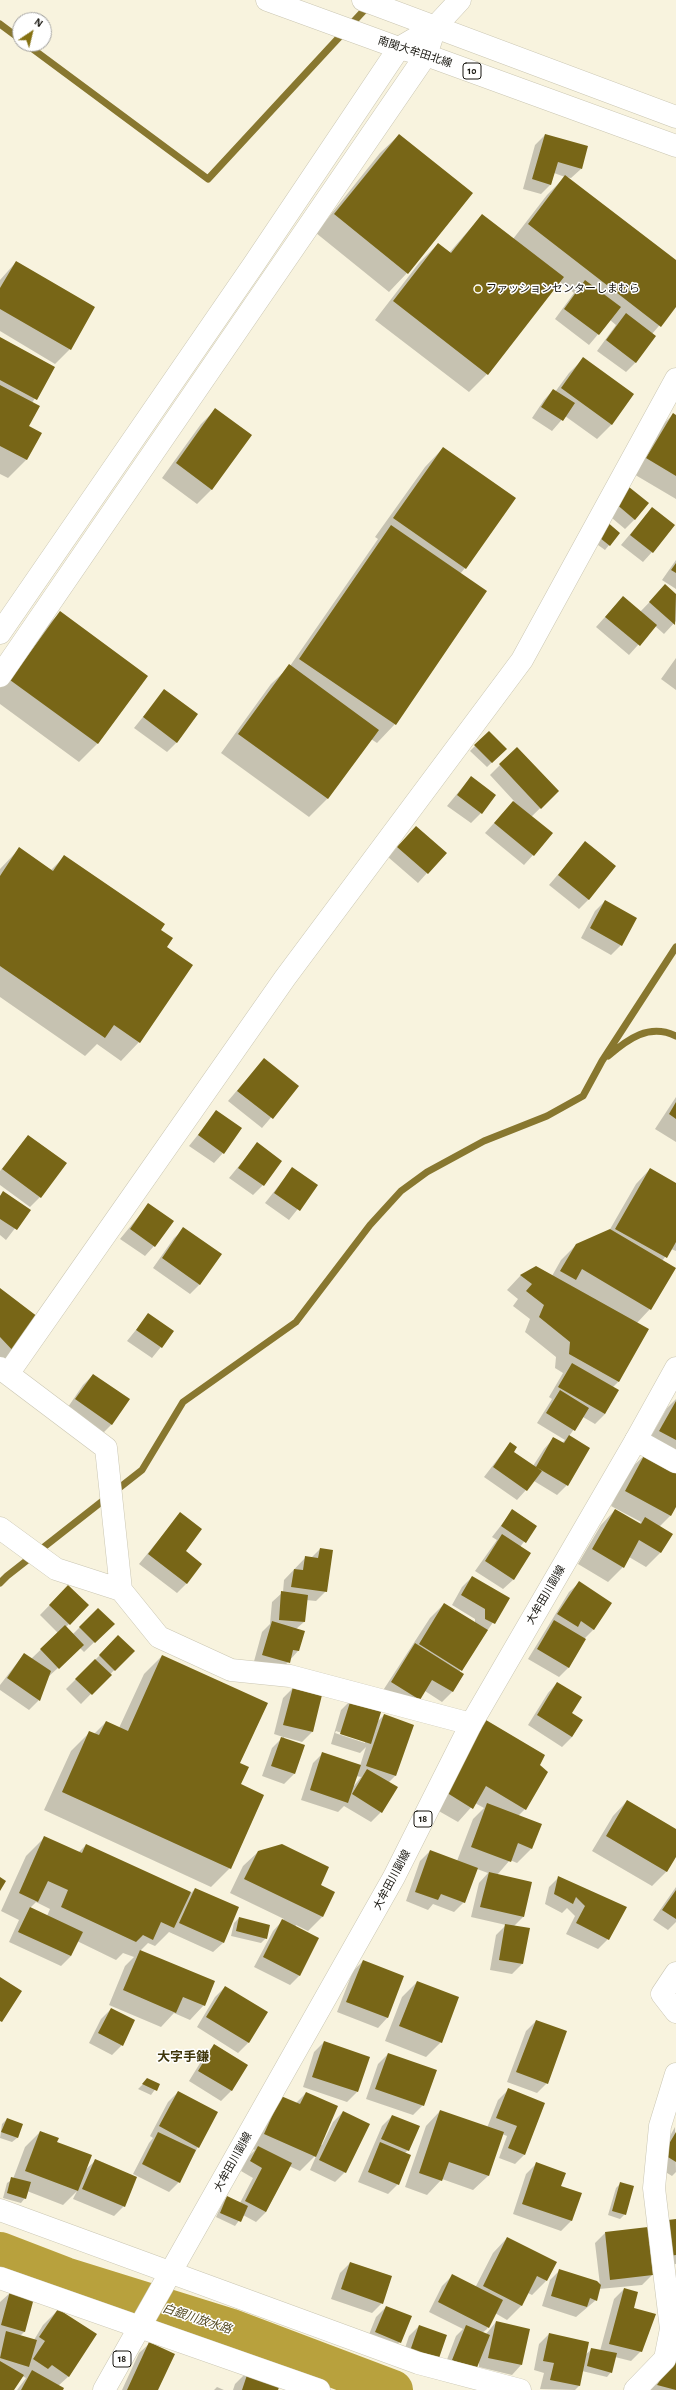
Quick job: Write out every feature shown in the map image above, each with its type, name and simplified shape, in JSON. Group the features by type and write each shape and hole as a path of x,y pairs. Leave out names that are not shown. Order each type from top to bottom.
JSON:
{"street":[{"name":"南関大牟田北線","path":"267,0 399,48 426,54 676,146"},
{"path":"364,0 676,117"},
{"path":"0,633 254,264 399,48 435,27 460,0"},
{"path":"0,676 426,54 435,27"},
{"path":"121,1590 106,1448 4,1371 285,978 522,660 676,379"},
{"name":"大牟田川副線","path":"104,2390 394,1878 470,1724 636,1440 676,1368"},
{"path":"636,1440 676,1462"},
{"path":"0,1528 56,1569 121,1590 159,1636 231,1670 290,1676 470,1724"},
{"path":"676,1973 662,1994 676,2012"},
{"path":"634,2390 665,2359 671,2329 654,2188 660,2126 676,2074"},
{"path":"0,2210 169,2276 418,2363 520,2390"},
{"path":"0,2278 319,2390"}],"building":[{"path":"399,134 473,193 408,274 334,214"},
{"path":"545,134 588,146 582,169 558,162 551,185 532,179"},
{"path":"565,175 676,260 676,307 661,327 528,224"},
{"name":"ファッションセンターしまむら","path":"482,214 564,277 488,375 393,301 438,243 451,253"},
{"path":"16,261 95,307 71,350 0,309 0,288"},
{"path":"585,280 621,307 599,335 564,309"},
{"path":"626,313 656,336 636,363 606,340"},
{"path":"0,337 55,367 37,400 0,380"},
{"path":"583,357 634,394 612,425 561,388"},
{"path":"0,385 40,406 29,426 42,433 27,460 0,446"},
{"path":"553,389 575,403 563,421 541,407"},
{"path":"215,408 252,435 212,490 176,463"},
{"path":"673,413 676,415 676,476 646,458"},
{"path":"443,447 516,498 466,569 393,518"},
{"path":"629,487 649,503 635,520 615,503"},
{"path":"652,507 675,525 653,553 630,535"},
{"path":"606,521 620,533 610,546 595,534"},
{"path":"391,525 487,591 396,725 299,659"},
{"path":"676,563 676,573 671,570"},
{"path":"665,584 676,594 675,625 649,602"},
{"path":"623,596 657,625 640,646 605,617"},
{"path":"60,611 148,676 98,744 10,680"},
{"path":"289,664 379,730 328,799 238,734"},
{"path":"164,689 198,714 177,743 143,717"},
{"path":"489,731 507,749 492,763 474,745"},
{"path":"517,747 559,791 541,809 499,764"},
{"path":"471,776 496,795 482,814 457,795"},
{"path":"513,801 553,833 534,856 494,823"},
{"path":"416,826 447,853 428,874 397,847"},
{"path":"585,841 616,866 589,900 558,875"},
{"path":"19,847 53,871 64,855 165,924 161,930 173,938 167,947 193,965 140,1043 114,1025 105,1038 0,966 0,876"},
{"path":"605,900 637,918 622,946 590,928"},
{"path":"264,1058 299,1086 273,1119 237,1091"},
{"path":"676,1102 676,1119 669,1114"},
{"path":"216,1110 242,1128 224,1154 198,1135"},
{"path":"28,1135 67,1163 41,1198 2,1169"},
{"path":"257,1142 282,1161 264,1186 238,1168"},
{"path":"292,1167 318,1185 300,1211 274,1193"},
{"path":"650,1168 676,1183 676,1242 667,1258 615,1229"},
{"path":"3,1191 31,1210 17,1230 0,1219 0,1196"},
{"path":"148,1203 174,1221 155,1247 130,1229"},
{"path":"183,1227 222,1254 200,1285 162,1258"},
{"path":"610,1229 676,1268 651,1310 582,1269 576,1280 560,1271 576,1244"},
{"path":"536,1266 649,1329 619,1382 569,1354 570,1342 539,1317 544,1305 526,1291 532,1284 520,1275"},
{"path":"0,1288 38,1317 16,1354 0,1337"},
{"path":"148,1313 174,1331 162,1348 136,1330"},
{"path":"572,1363 619,1390 605,1414 558,1387"},
{"path":"93,1374 130,1399 112,1425 75,1399"},
{"path":"560,1390 589,1408 575,1431 546,1413"},
{"path":"676,1401 676,1440 659,1431"},
{"path":"569,1435 590,1448 568,1486 536,1467 553,1437 564,1443"},
{"path":"510,1442 517,1447 514,1452 542,1471 527,1491 493,1467"},
{"path":"646,1452 676,1469 676,1507 671,1516 625,1491"},
{"path":"512,1509 537,1526 526,1543 501,1526"},
{"path":"615,1509 641,1524 645,1517 673,1534 661,1553 639,1540 624,1568 592,1549"},
{"path":"180,1512 202,1529 186,1551 202,1564 187,1584 148,1554"},
{"path":"502,1534 531,1553 514,1580 485,1561"},
{"path":"320,1548 333,1550 327,1592 291,1587 294,1569 303,1570 305,1556 318,1558"},
{"path":"472,1576 510,1598 495,1624 485,1619 485,1609 461,1595"},
{"path":"579,1581 612,1603 594,1630 581,1621 578,1627 557,1614"},
{"path":"68,1585 89,1605 70,1625 49,1605"},
{"path":"281,1591 308,1595 305,1622 279,1620"},
{"path":"444,1603 488,1630 462,1671 419,1644"},
{"path":"98,1608 115,1624 95,1643 79,1627"},
{"path":"554,1620 586,1639 569,1668 537,1649"},
{"path":"272,1621 305,1631 299,1651 293,1650 290,1663 262,1655"},
{"path":"65,1625 84,1645 59,1669 40,1649"},
{"path":"118,1635 135,1651 115,1671 99,1655"},
{"path":"415,1643 464,1674 453,1692 432,1680 420,1700 391,1682"},
{"path":"24,1653 51,1671 40,1701 7,1678"},
{"path":"162,1655 268,1703 240,1763 249,1767 241,1784 264,1795 231,1869 62,1792 89,1731 99,1735 106,1721 128,1731"},
{"path":"95,1659 112,1675 92,1695 75,1679"},
{"path":"557,1682 582,1697 572,1713 583,1720 572,1737 537,1715"},
{"path":"293,1687 322,1695 313,1732 283,1725"},
{"path":"351,1699 382,1709 371,1744 340,1734"},
{"path":"384,1714 414,1725 396,1776 366,1766"},
{"path":"486,1720 545,1755 540,1765 548,1772 526,1810 486,1786 473,1809 444,1791"},
{"path":"281,1737 305,1745 295,1774 271,1766"},
{"path":"322,1752 361,1765 348,1803 310,1790"},
{"path":"367,1769 398,1787 382,1813 352,1794"},
{"path":"627,1800 676,1829 676,1857 667,1872 606,1836"},
{"path":"487,1803 542,1824 532,1849 518,1843 511,1862 471,1847"},
{"path":"44,1836 82,1853 86,1844 191,1892 174,1928 161,1922 153,1940 143,1935 136,1942 61,1907 68,1890 48,1881 38,1902 19,1893"},
{"path":"282,1844 329,1867 321,1885 335,1892 323,1917 244,1879 258,1851"},
{"path":"430,1850 478,1868 465,1903 441,1894 438,1900 415,1892"},
{"path":"489,1872 532,1882 524,1917 480,1907"},
{"path":"558,1876 627,1907 609,1940 576,1923 585,1906 576,1897 573,1904 554,1894"},
{"path":"0,1877 6,1881 0,1891"},
{"path":"195,1888 239,1907 224,1943 179,1923"},
{"path":"676,1890 676,1919 662,1910"},
{"path":"30,1907 83,1932 71,1956 18,1932"},
{"path":"239,1917 270,1925 267,1939 236,1931"},
{"path":"282,1919 319,1938 300,1976 263,1957"},
{"path":"505,1924 530,1928 523,1964 499,1960"},
{"path":"140,1950 215,1981 205,2006 183,1997 176,2013 123,1990"},
{"path":"363,1960 404,1976 388,2018 346,2002"},
{"path":"0,1977 22,1991 2,2022 0,2021"},
{"path":"417,1981 459,1997 442,2043 399,2026"},
{"path":"225,1986 268,2012 249,2043 206,2017"},
{"path":"111,2008 135,2020 123,2046 98,2033"},
{"path":"536,2020 567,2031 548,2084 516,2072"},
{"path":"324,2041 370,2057 358,2092 312,2077"},
{"path":"214,2044 248,2065 232,2091 198,2071"},
{"path":"388,2053 437,2070 424,2106 375,2089"},
{"path":"147,2078 160,2084 157,2091 142,2084"},
{"path":"508,2088 545,2103 525,2155 508,2148 517,2126 496,2118"},
{"path":"178,2091 218,2112 199,2148 159,2126"},
{"path":"306,2092 338,2106 316,2157 264,2134 281,2096 300,2104"},
{"path":"440,2110 504,2132 489,2176 449,2162 442,2181 419,2173"},
{"path":"343,2111 370,2124 346,2173 319,2160"},
{"path":"392,2115 420,2126 409,2151 381,2139"},
{"path":"7,2118 23,2124 18,2138 1,2132"},
{"path":"40,2131 59,2138 57,2142 92,2155 78,2191 25,2171"},
{"path":"158,2132 196,2150 180,2183 142,2164"},
{"path":"676,2132 676,2162 663,2154"},
{"path":"380,2142 411,2155 399,2185 368,2172"},
{"path":"258,2146 292,2163 266,2212 245,2201 262,2168 250,2161"},
{"path":"95,2159 137,2177 125,2207 82,2189"},
{"path":"536,2162 566,2173 561,2186 582,2193 572,2221 522,2204"},
{"path":"11,2177 31,2182 26,2199 7,2193"},
{"path":"620,2182 634,2186 626,2215 612,2211"},
{"path":"227,2196 248,2206 241,2222 220,2213"},
{"path":"676,2219 676,2255 669,2256 668,2220"},
{"path":"648,2227 653,2275 610,2280 605,2232"},
{"path":"507,2237 557,2262 547,2281 537,2276 522,2306 483,2286"},
{"path":"350,2262 392,2276 383,2304 341,2289"},
{"path":"559,2269 597,2281 601,2285 597,2301 590,2298 587,2307 551,2296"},
{"path":"452,2274 503,2300 489,2328 438,2302"},
{"path":"624,2288 638,2292 634,2308 656,2314 642,2352 609,2344"},
{"path":"10,2291 34,2298 25,2332 1,2325"},
{"path":"386,2306 412,2316 401,2343 375,2332"},
{"path":"58,2309 97,2334 69,2377 52,2365 48,2369 33,2359 45,2341 39,2337"},
{"path":"496,2321 530,2329 522,2365 488,2358"},
{"path":"419,2325 447,2335 438,2361 410,2351"},
{"path":"466,2325 490,2335 476,2370 452,2360"},
{"path":"6,2331 37,2340 29,2367 0,2358"},
{"path":"549,2333 589,2342 580,2386 550,2380 554,2363 543,2361"},
{"path":"149,2342 175,2354 158,2390 127,2390"},
{"path":"591,2348 617,2353 612,2373 587,2366"},
{"path":"676,2355 676,2390 657,2385"},
{"path":"0,2361 24,2375 14,2390 0,2390"},
{"path":"249,2369 282,2380 278,2390 242,2390"},
{"path":"32,2370 64,2388 63,2390 21,2390"}],"waterway":[{"path":"37,52 208,179 369,5"},
{"path":"0,24 12,33"},
{"path":"0,1583 142,1470 183,1402 296,1322 370,1225 401,1191 427,1172 484,1141 547,1116 583,1096 602,1061 676,947"},
{"path":"608,1056 631,1039 648,1032 666,1032 676,1036"},
{"name":"白銀川放水路","path":"0,2252 65,2277 229,2328 393,2390"}],"place":[{"name":"ファッションセンターしまむら","path":"478,289"}],"district":[{"name":"大字手鎌","path":"183,2057"}]}
